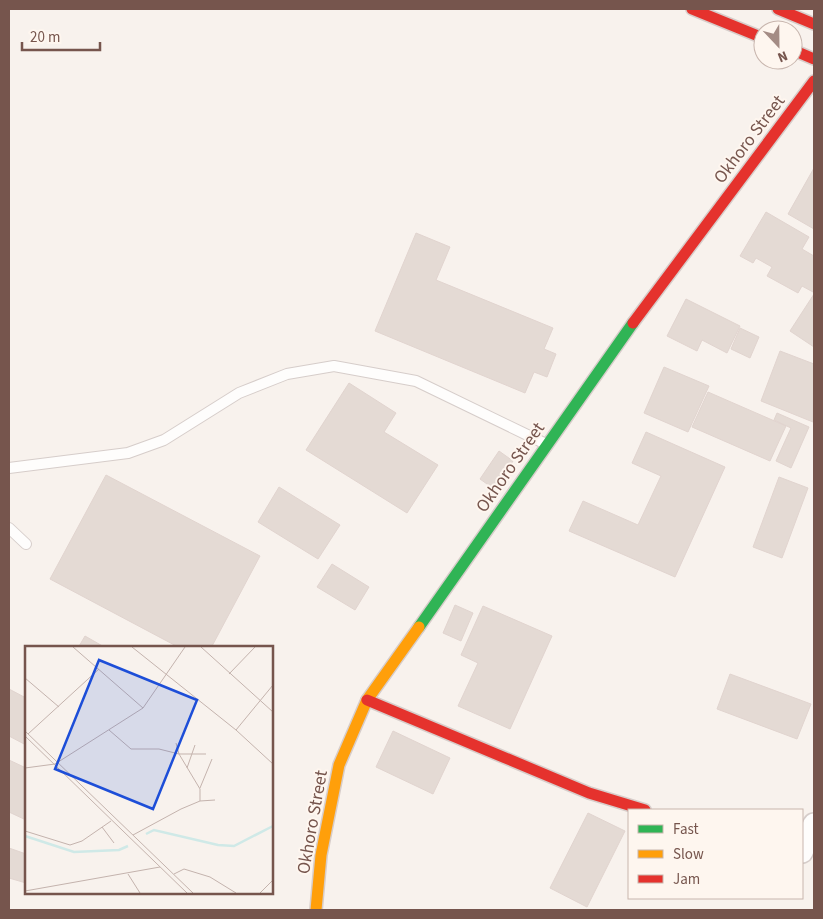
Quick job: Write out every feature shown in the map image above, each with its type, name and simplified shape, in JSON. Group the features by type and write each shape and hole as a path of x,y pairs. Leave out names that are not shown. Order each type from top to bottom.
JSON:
{"street":[{"path":"692,9 753,34"},
{"path":"778,9 814,24"},
{"name":"Okhoro Street","path":"316,910 321,856 339,765 367,700 630,327 814,81"},
{"path":"367,700 589,793 642,809"},
{"path":"803,850 814,824"}],"lane":[{"path":"9,468 128,454 164,440 239,393 287,374 334,366 416,382 547,445"},
{"path":"9,528 26,544"}],"building":[{"path":"814,168 814,229 788,214"},
{"path":"766,212 809,237 802,249 814,256 813,292 802,286 798,293 767,276 772,267 756,258 753,263 740,256"},
{"path":"416,233 450,247 436,280 553,328 544,349 556,354 547,377 534,372 525,393 375,331"},
{"path":"814,294 814,347 790,331"},
{"path":"686,299 740,326 727,353 702,340 697,351 667,336"},
{"path":"740,328 759,337 750,358 731,349"},
{"path":"780,351 814,364 813,422 761,401"},
{"path":"664,367 709,386 688,432 644,413"},
{"path":"349,383 396,413 384,432 438,465 407,513 306,450"},
{"path":"708,392 786,426 770,461 692,427"},
{"path":"777,413 809,427 791,468 776,461 791,428 774,420"},
{"path":"646,432 725,467 675,577 569,531 583,501 638,525 661,476 632,463"},
{"path":"499,451 513,461 494,489 480,479"},
{"path":"106,475 260,556 212,646 176,646 50,579"},
{"path":"779,477 808,488 782,558 753,547"},
{"path":"279,487 340,525 318,559 258,522"},
{"path":"332,564 369,587 355,610 317,587"},
{"path":"455,605 473,613 461,641 443,633"},
{"path":"483,606 552,636 510,729 458,706 478,663 461,655"},
{"path":"85,636 102,646 79,646"},
{"path":"730,674 811,704 797,739 717,709"},
{"path":"9,689 25,697 25,744 9,736"},
{"path":"393,731 450,758 433,794 376,767"},
{"path":"9,760 25,768 25,820 9,812"},
{"path":"588,813 625,831 587,907 550,888"},
{"path":"9,848 25,854 25,883 9,878"}],"traffic: fast":[{"path":"419,627 633,323"}],"traffic: slow":[{"path":"316,910 321,855 339,765 367,700 419,627"}],"traffic: jam":[{"path":"692,9 753,34"},
{"path":"778,9 814,24"},
{"path":"803,54 814,59"},
{"path":"633,323 814,81"},
{"path":"367,700 589,793 642,809"}]}
